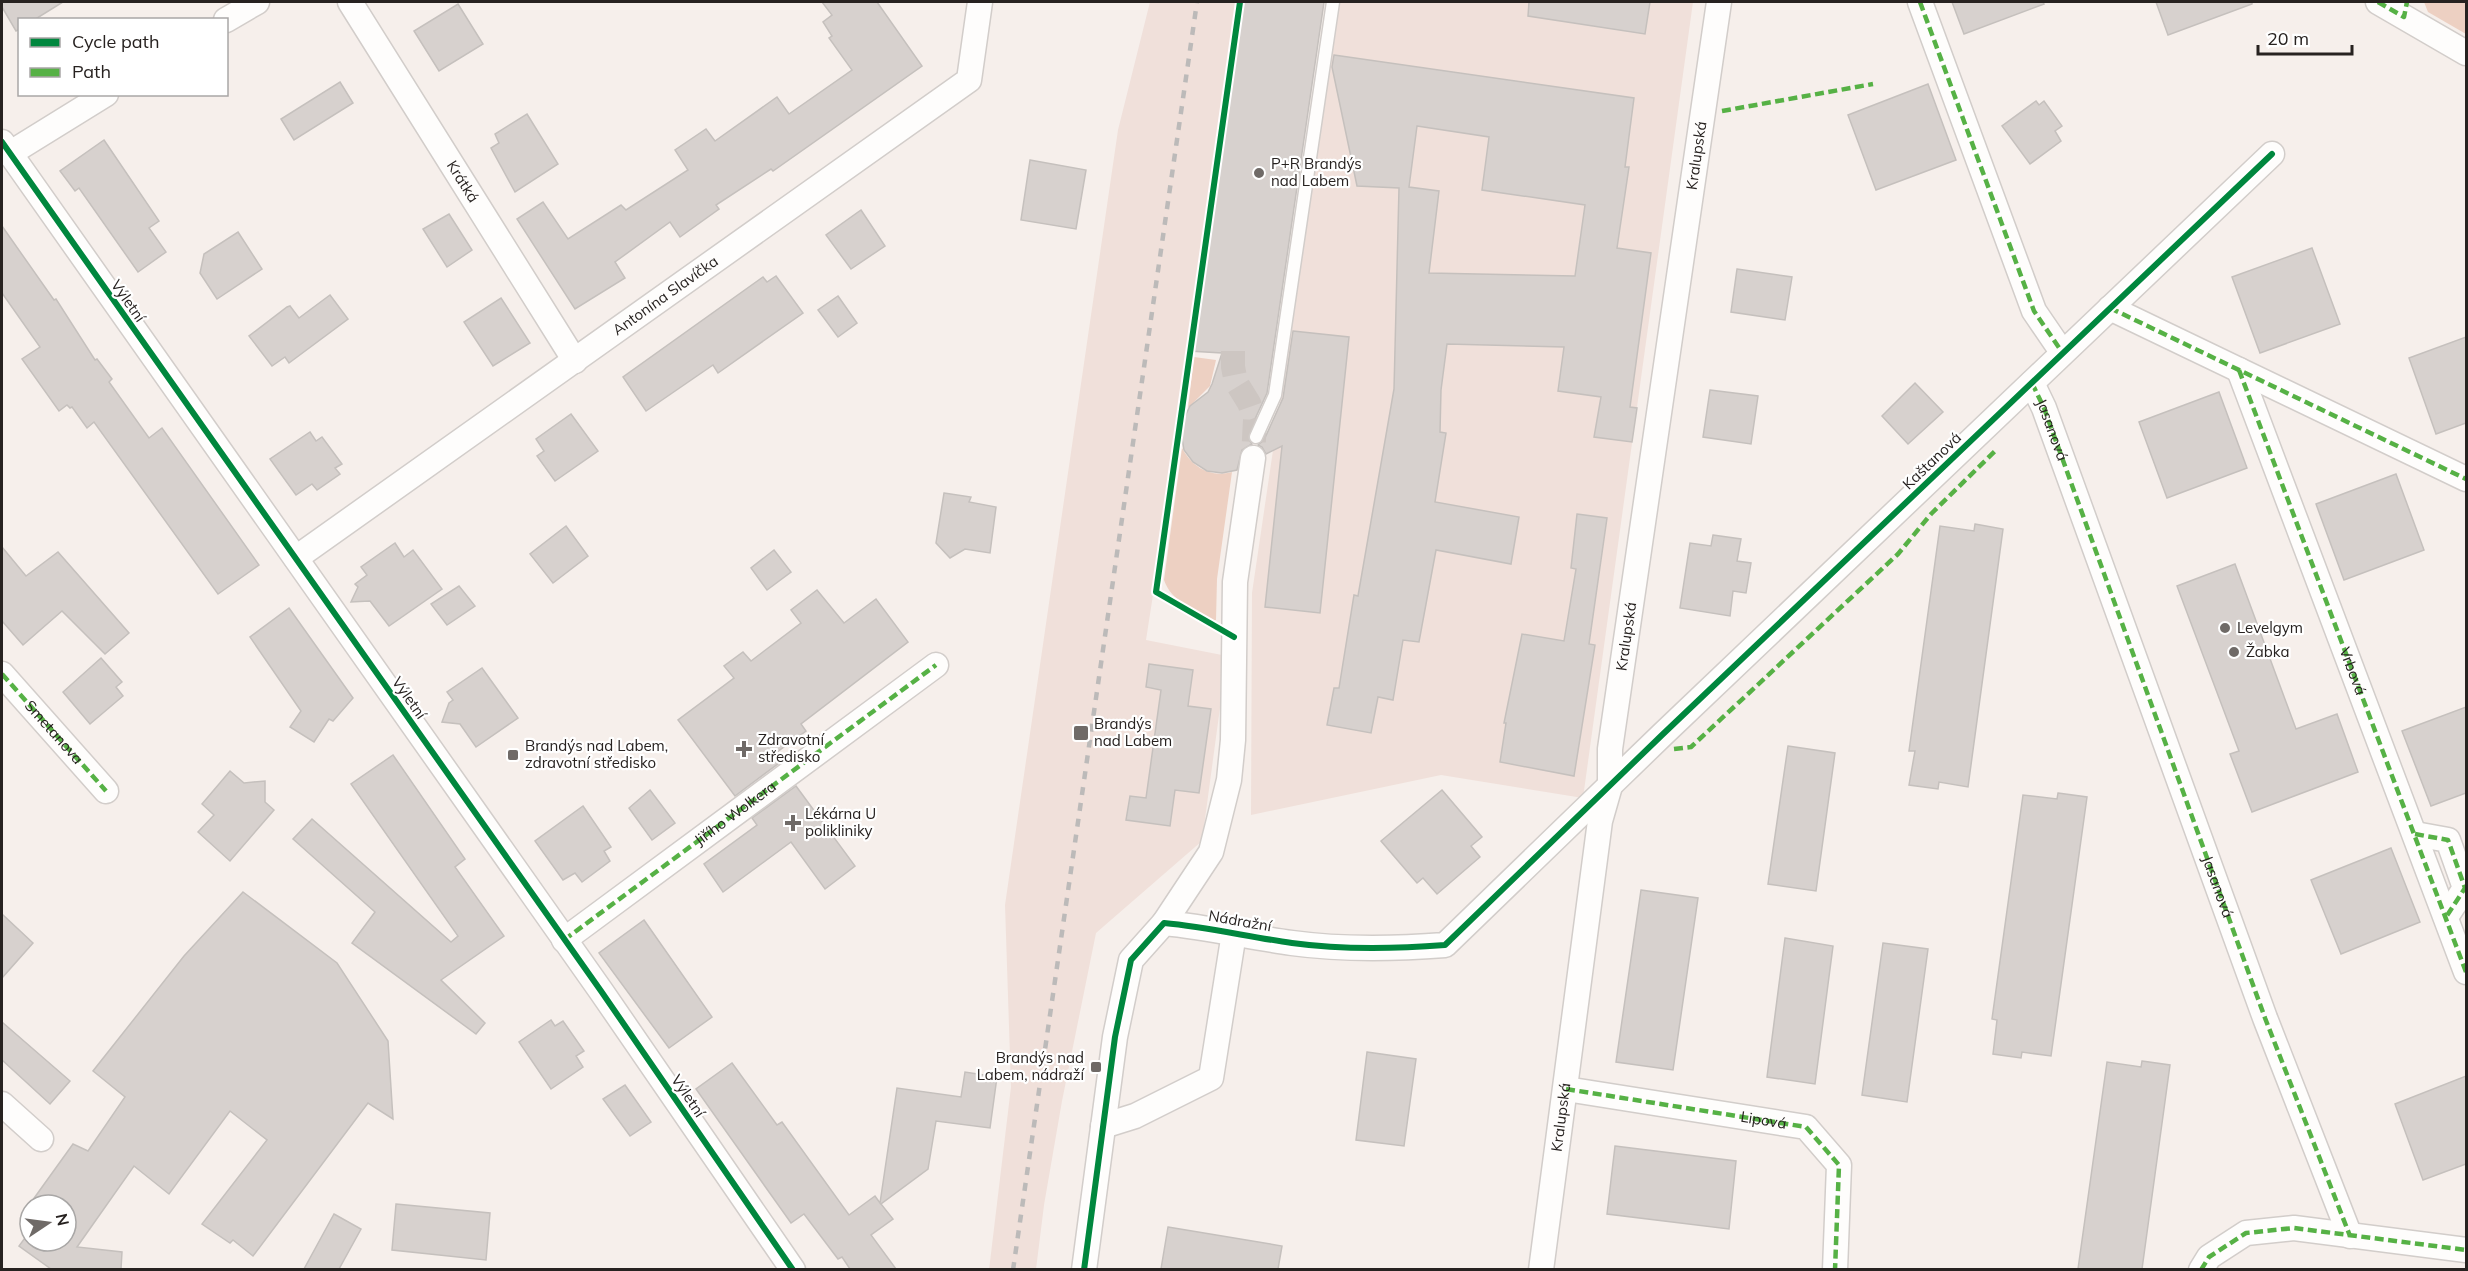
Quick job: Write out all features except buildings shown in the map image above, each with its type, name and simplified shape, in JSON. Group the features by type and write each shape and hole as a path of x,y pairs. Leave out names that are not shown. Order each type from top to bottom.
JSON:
{"street":[{"path":"228,19 257,2"},
{"name":"Krátká","path":"350,2 575,361"},
{"name":"Antonína Slavíčka","path":"296,558 969,80 980,2"},
{"name":"Kralupská","path":"1541,1269 1600,821 1610,786 1612,729 1719,2"},
{"path":"1920,2 2034,311 2062,352"},
{"path":"2378,2 2466,53"},
{"path":"5,148 102,96"},
{"name":"Výletní","path":"5,148 602,991 793,1269"},
{"name":"Kaštanová","path":"1610,786 2272,154"},
{"path":"2109,308 2466,479"},
{"name":"Vrbová","path":"2239,370 2466,972"},
{"name":"Jasanová","path":"2032,383 2044,408 2265,1018 2350,1236"},
{"path":"1083,1269 1116,1037 1131,960 1164,923 1211,852 1229,780 1233,740 1235,582 1255,447"},
{"name":"Jiřího Wolkera","path":"564,940 936,664"},
{"name":"Smetanova","path":"2,675 106,791"},
{"name":"Nádražní","path":"1164,923 1205,927 1293,943 1373,950 1445,945 1610,786"},
{"path":"1103,1126 1135,1116 1211,1078 1234,933"},
{"name":"Lipová","path":"1566,1089 1806,1126 1839,1165 1835,1269"},
{"path":"2,1104 41,1139"},
{"path":"2200,1269 2209,1257 2246,1233 2294,1228 2466,1250"}],"lane":[{"path":"1255,447 1275,394 1333,2"}],"shaded area":[{"path":"1150,2 1245,2 1146,640 1227,656 1202,841 1096,933 1062,1101 1044,1205 1036,1269 989,1270 1011,1087 1005,905 1118,130"},
{"path":"1339,2 1693,2 1583,798 1441,775 1251,815 1252,593"},
{"path":"2424,2 2466,2 2466,34 2428,12"},
{"path":"1194,357 1216,360 1210,386 1188,408"},
{"path":"1182,448 1191,461 1202,469 1216,473 1232,472 1217,579 1216,620 1212,621 1191,609 1172,594 1164,580"}],"tunnel":[{"path":"1233,351 1236,382 1249,403 1255,420 1253,458"}],"railway":[{"path":"1013,1270 1197,2"}],"marked path":[{"path":"1920,2 2034,311 2062,352"},
{"path":"2378,2 2404,17 2407,2"},
{"path":"1722,111 1873,84"},
{"path":"2110,308 2466,479"},
{"path":"2239,370 2466,972"},
{"path":"2032,383 2044,408 2265,1018 2350,1236"},
{"path":"1674,749 1691,747 1898,554 1931,514 1995,451"},
{"path":"564,940 936,665"},
{"path":"2,674 106,791"},
{"path":"2415,834 2448,840 2465,888 2446,917"},
{"path":"1566,1089 1806,1127 1839,1165 1835,1270"},
{"path":"2201,1270 2209,1257 2246,1233 2294,1228 2466,1250"}],"cycle path":[{"path":"1234,637 1156,592 1240,2"},
{"path":"2,142 601,991 793,1270"},
{"path":"1084,1270 1115,1037 1131,960 1164,923 1330,947 1387,948 1445,945 2272,154"}],"place":[{"name":"P+R Brandýs nad Labem","path":"1259,173"},
{"name":"Levelgym","path":"2225,628"},
{"name":"Žabka","path":"2234,652"},
{"name":"Brandýs nad Labem","path":"1081,733"},
{"name":"Zdravotní středisko","path":"744,749"},
{"name":"Brandýs nad Labem, zdravotní středisko","path":"513,755"},
{"name":"Lékárna U polikliniky","path":"793,823"},
{"name":"Brandýs nad Labem, nádraží","path":"1096,1067"}]}
